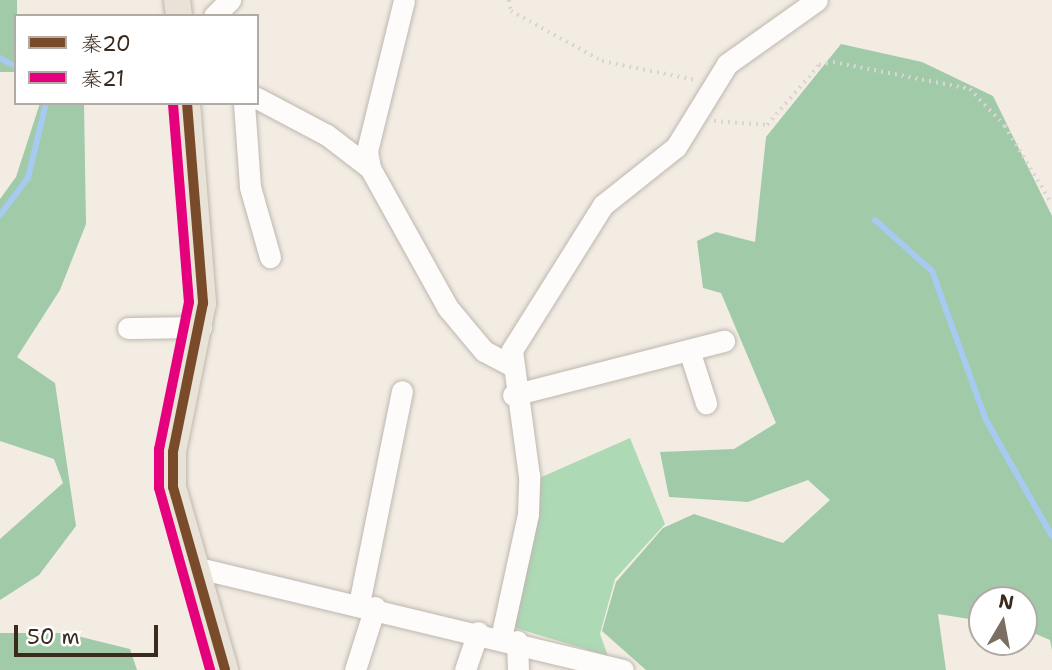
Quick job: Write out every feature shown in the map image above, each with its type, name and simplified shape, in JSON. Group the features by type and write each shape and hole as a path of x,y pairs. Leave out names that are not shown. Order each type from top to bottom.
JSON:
{"main road":[{"path":"187,105 202,243 201,327 172,471 194,567 225,670"}],"street":[{"path":"216,14 230,0"},
{"path":"404,0 368,152 370,168 448,307 484,351 510,365"},
{"path":"518,670 509,639 528,514 529,476 513,395 510,365 512,350 603,205 676,147 699,115 711,85 727,64 817,0"},
{"path":"259,98 327,135 370,168"},
{"path":"244,105 250,187 270,257"},
{"path":"128,328 201,327"},
{"path":"513,395 724,341"},
{"path":"689,350 706,403"},
{"path":"355,670 402,391"},
{"path":"194,567 509,639 623,670"},
{"path":"465,670 478,632"}],"path":[{"path":"509,0 511,11 602,61 671,70 711,85"},
{"path":"699,115 767,125 819,65 833,62 970,89 1005,126 1052,204"}],"green space":[{"path":"0,0 17,0 17,14 14,14 14,72 0,72"},
{"path":"841,44 922,62 993,96 1052,216 1052,650 1050,640 1038,635 1038,586 968,586 968,619 938,614 946,670 646,670 602,631 616,582 663,528 694,514 783,543 830,500 808,480 748,502 669,497 660,452 734,449 776,423 721,293 703,288 697,241 716,232 755,242 766,137"},
{"path":"39,105 84,105 86,224 60,290 17,357 55,383 76,526 39,575 0,600 0,539 63,483 54,459 0,441 0,199 16,177"},
{"path":"630,438 665,524 615,579 600,634 608,656 516,628 512,618 537,479"},
{"path":"0,633 65,633 130,649 137,670 0,670"}],"waterway":[{"path":"0,58 14,66"},
{"path":"0,215 28,178 46,105"},
{"path":"875,220 932,271 986,420 1052,536"}],"transit line":[{"name":"秦21","path":"173,105 189,302 159,449 159,488 210,670"},
{"name":"秦20","path":"187,105 203,303 173,452 173,487 225,670"}]}
